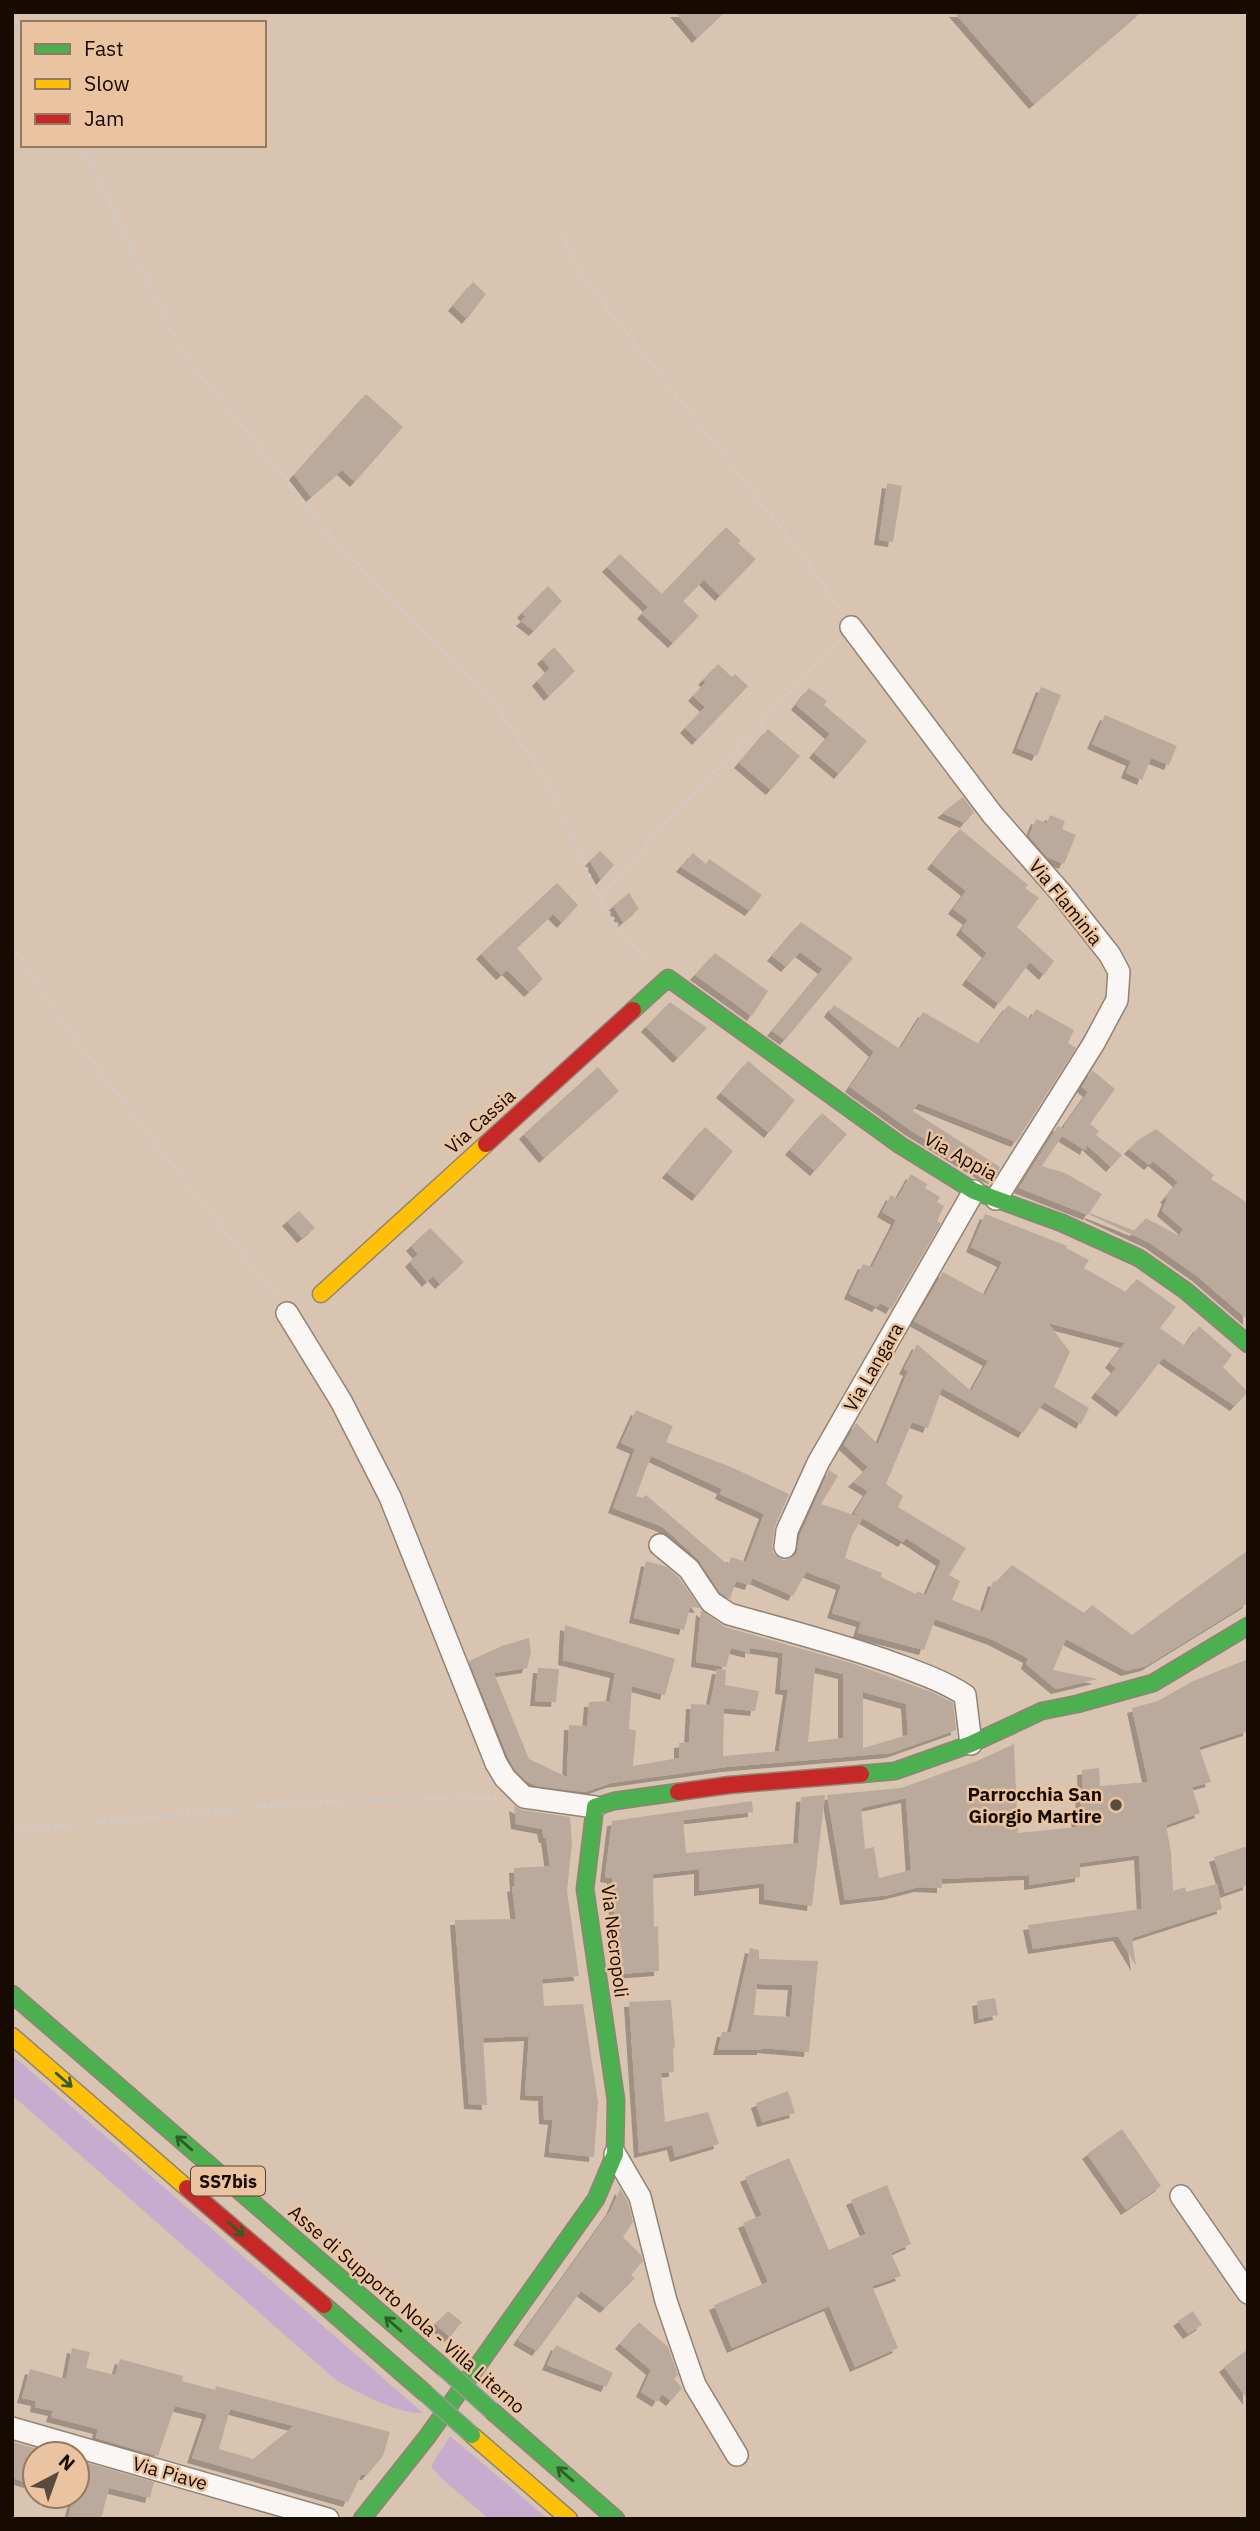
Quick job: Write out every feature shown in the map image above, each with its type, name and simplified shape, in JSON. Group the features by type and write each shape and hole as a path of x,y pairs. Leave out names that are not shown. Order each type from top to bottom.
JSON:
{"main road":[{"name":"Via Appia","path":"668,978 900,1145 974,1191 1062,1223 1139,1258 1186,1291 1248,1344"},
{"name":"Via Cassia","path":"321,1294 668,978"},
{"path":"595,1807 614,1801 729,1785 895,1770 971,1744 1042,1711 1153,1683 1248,1626"},
{"name":"Via Necropoli","path":"362,2519 427,2437 596,2199 615,2154 616,2100 585,1889 595,1807"},
{"name":"Asse di Supporto Nola - Villa Literno","path":"12,1994 616,2519"},
{"name":"SS7bis","path":"12,2036 569,2519"}],"street":[{"name":"Via Flaminia","path":"851,627 992,814 1062,894 1110,955 1119,972 1116,1000 1094,1043 996,1199"},
{"name":"Via Langara","path":"785,1548 787,1531 818,1463 974,1191"},
{"path":"287,1313 341,1401 390,1497 496,1763 505,1778 524,1797 595,1807"},
{"path":"660,1545 689,1569 711,1602 729,1614 861,1652 955,1688 965,1695 971,1744"},
{"path":"615,2154 640,2197 666,2301 695,2385 737,2455"},
{"path":"1181,2196 1248,2292"},
{"name":"Via Piave","path":"12,2428 328,2519"}],"path":[{"path":"12,14 21,30"},
{"path":"83,147 181,350 327,532 496,708 544,775 600,899 628,942 668,978"},
{"path":"560,228 581,275 797,548 851,627 668,821 600,899"},
{"path":"12,946 83,1050 255,1268 287,1313"},
{"path":"12,1831 334,1801 524,1797"}],"shaded area":[{"path":"12,2055 423,2413 390,2406 337,2381 12,2095"},
{"path":"450,2436 548,2519 489,2519 431,2466"}],"building":[{"path":"675,12 725,12 697,38"},
{"path":"954,12 1141,12 1034,104"},
{"path":"473,282 486,294 467,319 453,306"},
{"path":"366,394 403,427 355,482 342,470 311,497 294,475"},
{"path":"887,483 902,486 893,542 879,540"},
{"path":"726,527 741,541 738,543 756,559 720,596 704,580 683,601 699,616 673,643 642,614 648,607 607,567 620,554 662,594"},
{"path":"548,586 562,601 534,631 521,621 526,617 522,613"},
{"path":"554,647 575,671 549,696 537,681 550,668 542,659"},
{"path":"718,664 732,677 735,674 748,686 697,740 685,728 705,707 693,696"},
{"path":"1041,687 1061,695 1037,756 1017,748"},
{"path":"809,688 827,701 824,705 867,741 839,774 814,753 830,734 796,705"},
{"path":"1105,715 1177,746 1169,765 1151,758 1142,780 1126,773 1131,761 1092,744"},
{"path":"768,729 800,756 771,790 739,763"},
{"path":"963,797 974,812 965,823 942,813"},
{"path":"1050,815 1065,821 1062,829 1076,835 1064,864 1047,857 1029,836 1036,819 1047,823"},
{"path":"960,829 1028,885 1025,888 1039,898 1017,927 1054,961 1044,975 1030,962 999,1004 967,980 987,953 961,930 968,920 953,909 966,891 932,864"},
{"path":"600,851 614,865 601,880 590,861"},
{"path":"693,853 706,864 709,859 762,895 750,911 681,867"},
{"path":"557,883 578,905 562,923 553,914 517,948 543,979 529,992 507,970 501,975 481,954"},
{"path":"629,893 639,909 623,922 613,906"},
{"path":"801,922 853,958 785,1040 772,1031 823,969 800,952 786,967 772,956"},
{"path":"715,953 768,991 752,1016 695,975"},
{"path":"670,1002 707,1028 678,1058 646,1027"},
{"path":"834,1005 900,1049 923,1012 979,1044 1008,1005 1030,1019 1036,1009 1074,1030 1068,1043 1076,1048 1016,1142 918,1103 913,1111 1000,1167 993,1179 910,1130 850,1087 874,1052 829,1012"},
{"path":"748,1061 795,1100 769,1133 721,1093"},
{"path":"598,1067 619,1091 544,1158 524,1134"},
{"path":"1092,1070 1115,1089 1090,1124 1099,1131 1096,1135 1122,1155 1111,1167 1087,1145 1085,1150 1062,1136 1042,1166 1065,1173 1102,1194 1088,1215 1019,1188 1058,1126 1065,1129 1064,1126 1088,1092 1082,1087"},
{"path":"822,1113 847,1134 815,1171 790,1150"},
{"path":"705,1127 733,1151 697,1196 667,1173"},
{"path":"1156,1129 1214,1175 1211,1179 1248,1203 1248,1320 1197,1276 1150,1243 1090,1215 1135,1231 1146,1218 1179,1236 1183,1229 1162,1211 1167,1199 1165,1198 1178,1182 1153,1161 1149,1165 1129,1149"},
{"path":"911,1174 927,1184 925,1188 940,1197 937,1202 944,1206 937,1221 941,1223 891,1309 880,1303 877,1307 849,1294 863,1264 872,1267 896,1220 882,1212 891,1195 897,1199"},
{"path":"299,1211 315,1228 302,1238 287,1221"},
{"path":"985,1214 1067,1246 1066,1248 1089,1260 1084,1268 1126,1292 1137,1279 1176,1307 1160,1328 1185,1346 1199,1326 1232,1355 1223,1367 1248,1392 1235,1406 1163,1358 1121,1412 1096,1393 1116,1368 1110,1363 1125,1343 1048,1323 1070,1352 1054,1387 1089,1408 1081,1424 1044,1402 1023,1433 942,1388 928,1428 912,1422 886,1484 903,1496 898,1507 966,1548 949,1575 960,1581 952,1600 983,1612 993,1581 996,1582 1012,1565 1084,1613 1092,1605 1132,1635 1248,1550 1248,1603 1146,1666 1126,1671 1066,1639 1053,1670 1098,1679 1056,1689 1026,1664 1028,1658 993,1640 935,1619 924,1650 858,1633 861,1622 832,1613 841,1585 806,1572 793,1596 752,1578 750,1585 736,1581 730,1599 720,1593 698,1559 663,1527 613,1508 635,1449 621,1443 636,1410 673,1426 666,1442 731,1467 789,1494 775,1526 772,1545 773,1553 783,1560 796,1554 800,1535 829,1470 838,1476 821,1504 862,1518 854,1513 868,1491 853,1482 868,1467 844,1445 856,1423 878,1444 908,1371 904,1369 917,1344 971,1391 988,1361 914,1321 943,1272 985,1295 1002,1262 971,1247","holes":["651,1456 722,1489 720,1494 764,1514 746,1562 731,1557 728,1565 646,1495 643,1498 636,1496","863,1518 903,1542 906,1538 941,1561 926,1595 917,1591 916,1594 881,1577 882,1573 845,1558 852,1535"]},
{"path":"430,1228 464,1262 440,1284 433,1276 427,1282 410,1262 418,1254 411,1246"},
{"path":"646,1561 667,1567 679,1578 700,1608 690,1607 684,1630 634,1618"},
{"path":"701,1610 725,1627 851,1663 934,1693 953,1703 956,1730 891,1753 726,1767 611,1783 585,1792 537,1786 526,1781 515,1770 469,1661 502,1646 529,1638 531,1652 527,1668 494,1673 529,1759 567,1777 569,1725 587,1726 589,1702 610,1701 615,1673 563,1660 565,1625 675,1659 665,1695 632,1686 629,1729 636,1730 633,1766 679,1758 679,1743 689,1742 691,1704 710,1705 717,1669 726,1670 725,1685 759,1691 755,1711 724,1708 723,1756 779,1751 788,1690 780,1689 783,1653 750,1648 750,1653 731,1648 726,1667 696,1662","holes":["815,1667 843,1674 843,1738 808,1742","863,1692 906,1704 908,1735 863,1748"]},
{"path":"1248,1659 1248,1731 1199,1747 1211,1782 1192,1787 1200,1813 1166,1825 1171,1852 1173,1891 1185,1887 1186,1892 1217,1884 1222,1909 1132,1938 1136,1966 1118,1936 1033,1949 1028,1925 1142,1909 1139,1855 1080,1863 1080,1877 1029,1885 1029,1875 942,1879 942,1888 919,1887 888,1895 845,1900 827,1795 901,1788 977,1761 1014,1744 1018,1833 1077,1827 1076,1817 1082,1816 1082,1770 1099,1768 1100,1786 1148,1782 1132,1708 1158,1701 1191,1682","holes":["906,1798 911,1870 879,1878 874,1847 865,1849 861,1808"]},
{"path":"538,1668 559,1669 556,1702 535,1701"},
{"path":"825,1795 812,1906 764,1899 764,1883 699,1891 699,1869 653,1874 654,1927 658,1926 659,1971 620,1974 612,1878 605,1877 612,1821 752,1801 753,1812 683,1820 686,1853 798,1843 801,1797"},
{"path":"514,1806 522,1810 570,1817 572,1843 567,1891 579,1976 542,1979 544,2006 583,2004 598,2102 594,2157 549,2152 553,2120 544,2119 543,2096 525,2095 529,2036 483,2038 487,2105 469,2104 455,1920 516,1919 512,1887 515,1886 514,1868 550,1866 542,1829 516,1824"},
{"path":"1248,1846 1248,1885 1225,1893 1214,1857"},
{"path":"750,1948 759,1950 759,1959 818,1961 809,2052 762,2048 718,2050 722,2032 731,2032","holes":["757,1984 793,1985 790,2017 754,2015"]},
{"path":"995,1998 998,2015 979,2019 977,2001"},
{"path":"671,2000 674,2072 661,2073 665,2122 708,2112 719,2144 675,2157 672,2145 639,2153 629,2002"},
{"path":"788,2091 795,2113 762,2122 756,2103"},
{"path":"1122,2129 1161,2186 1126,2210 1087,2154"},
{"path":"789,2158 829,2250 866,2234 851,2200 887,2185 911,2244 891,2253 901,2276 872,2286 898,2348 855,2367 829,2306 732,2348 714,2305 768,2282 743,2223 762,2215 745,2177"},
{"path":"620,2189 628,2202 633,2222 623,2237 641,2255 643,2261 631,2275 635,2278 605,2308 581,2291 537,2351 518,2340 611,2210"},
{"path":"448,2311 462,2322 450,2337 435,2324"},
{"path":"1193,2311 1202,2325 1188,2334 1178,2321"},
{"path":"639,2322 668,2347 678,2375 674,2379 682,2388 671,2401 662,2394 657,2402 641,2392 651,2370 620,2344"},
{"path":"556,2345 613,2373 606,2387 547,2365"},
{"path":"72,2348 90,2352 86,2368 115,2375 120,2359 183,2376 182,2381 215,2390 216,2386 390,2432 383,2456 367,2475 361,2475 348,2502 192,2458 207,2414 175,2406 158,2456 96,2438 98,2429 51,2417 53,2411 35,2407 36,2401 22,2398 30,2369 66,2379","holes":["230,2409 294,2426 253,2459 219,2449"]},
{"path":"1248,2349 1248,2400 1224,2367"},
{"path":"12,2442 21,2444 21,2481 12,2478"},
{"path":"91,2464 154,2482 150,2498 109,2488 101,2519 68,2519 70,2510 91,2510"}],"traffic: fast":[{"path":"633,1010 668,978 900,1145 974,1191 1062,1223 1139,1258 1186,1291 1248,1344"},
{"path":"861,1774 895,1771 971,1744 1042,1711 1153,1683 1248,1626"},
{"path":"362,2519 427,2437 596,2199 615,2154 616,2100 585,1889 595,1807 614,1801 678,1792"},
{"path":"12,1994 444,2368"},
{"path":"324,2305 425,2393"},
{"path":"444,2368 492,2411"},
{"path":"425,2393 472,2435"},
{"path":"492,2411 616,2519"}],"traffic: slow":[{"path":"321,1294 486,1144"},
{"path":"12,2036 187,2188"},
{"path":"472,2435 569,2519"}],"traffic: jam":[{"path":"486,1144 633,1010"},
{"path":"678,1792 861,1774"},
{"path":"187,2188 324,2305"}],"place":[{"name":"Parrocchia San Giorgio Martire","path":"1116,1805"}]}
